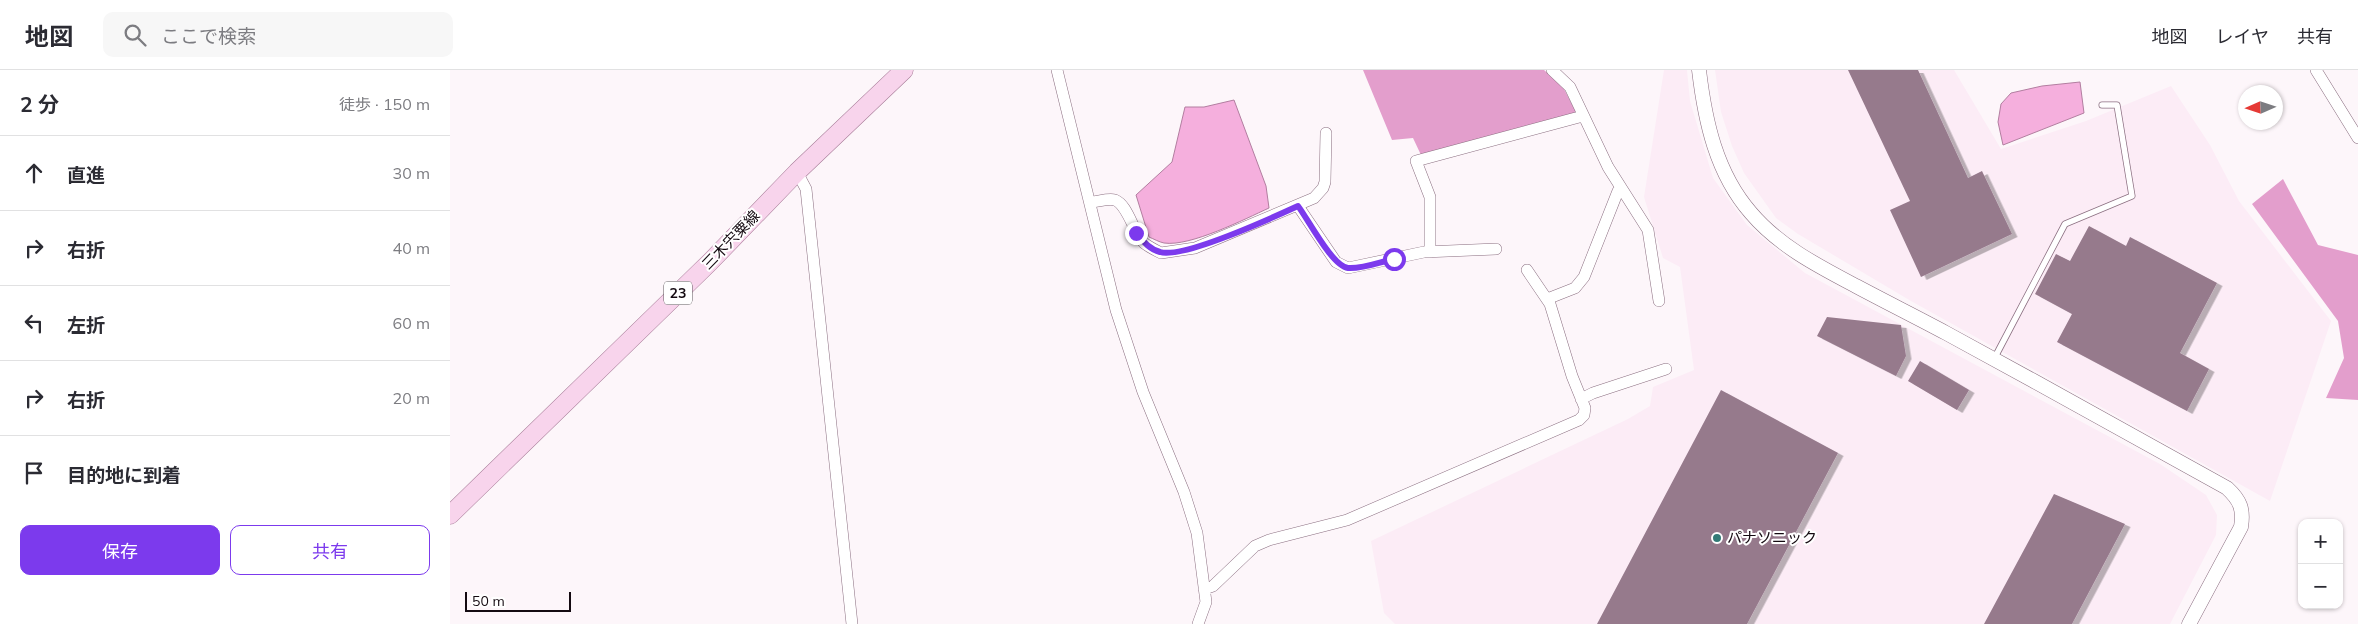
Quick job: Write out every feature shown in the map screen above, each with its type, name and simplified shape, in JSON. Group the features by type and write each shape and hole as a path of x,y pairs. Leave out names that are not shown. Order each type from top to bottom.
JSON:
{"main road":[{"name":"三木宍粟線","path":"450,514 710,262 797,172 904,70"}],"street":[{"path":"1057,70 1091,202 1116,310 1143,392 1184,492 1197,533 1206,602 1198,624"},
{"path":"1552,70 1570,87 1608,167 1648,230 1660,302"},
{"path":"1699,70 1704,113 1713,144 1729,181 1751,213 1778,240 1812,263 2227,488 2236,496 2243,514 2241,527 2189,624"},
{"path":"2316,70 2358,138"},
{"path":"1430,252 1430,197 1416,161 1583,116"},
{"path":"1091,202 1114,200 1124,208 1136,233 1144,242 1161,253 1195,248 1314,198 1323,188 1326,169 1326,133"},
{"path":"797,172 806,189 852,624"},
{"path":"1547,299 1575,288 1584,277 1618,191 1622,189"},
{"path":"1298,206 1329,252 1342,266 1348,268 1430,252 1496,249"},
{"path":"1204,589 1213,586 1255,546 1269,540 1347,520 1579,420 1584,415 1585,408 1547,299 1527,270"},
{"path":"1581,399 1593,393 1666,369"}],"lane":[{"path":"1994,360 2065,224 2132,196 2117,105 2102,106"}],"shaded area":[{"path":"1363,70 1544,70 1563,87 1577,114 1421,155 1413,138 1392,140"},
{"path":"1664,70 1687,70 1690,101 1713,178 1747,225 1805,273 2160,464 2206,495 2217,515 2216,535 2170,624 1395,624 1384,613 1371,541 1628,419 1650,406 1653,387 1694,370 1680,267 1663,258 1644,197"},
{"path":"1715,70 1954,70 2001,149 2086,121 2171,86 2210,145 2239,201 2331,321 2270,501 1911,301 1798,234 1776,218 1744,173 1732,146 1721,112"},
{"path":"2080,82 2084,113 2003,145 1998,122 2001,104 2011,93 2042,86"},
{"path":"1234,100 1266,186 1269,208 1232,225 1188,241 1164,243 1149,237 1136,195 1172,162 1185,107 1204,107"},
{"path":"2283,179 2318,245 2358,255 2358,400 2326,398 2344,358 2338,321 2252,204"}],"building":[{"path":"1848,70 1918,70 1968,178 1982,171 2012,234 1921,277 1890,210 1910,201"},
{"path":"2089,226 2126,246 2130,237 2217,283 2180,353 2209,369 2187,411 2057,342 2072,314 2035,294 2056,254 2070,261"},
{"path":"1827,317 1901,325 1906,356 1896,376 1817,336"},
{"path":"1920,361 1969,390 1957,410 1908,381"},
{"name":"パナソニック","path":"1721,390 1838,453 1747,624 1597,624"},
{"path":"2054,494 2125,524 2072,624 1984,624"}],"place":[{"name":"パナソニック","path":"1717,538"}],"route":[{"path":"1136,233 1152,249 1161,253 1195,248 1298,206 1336,262 1342,266 1348,268 1394,259"}]}
